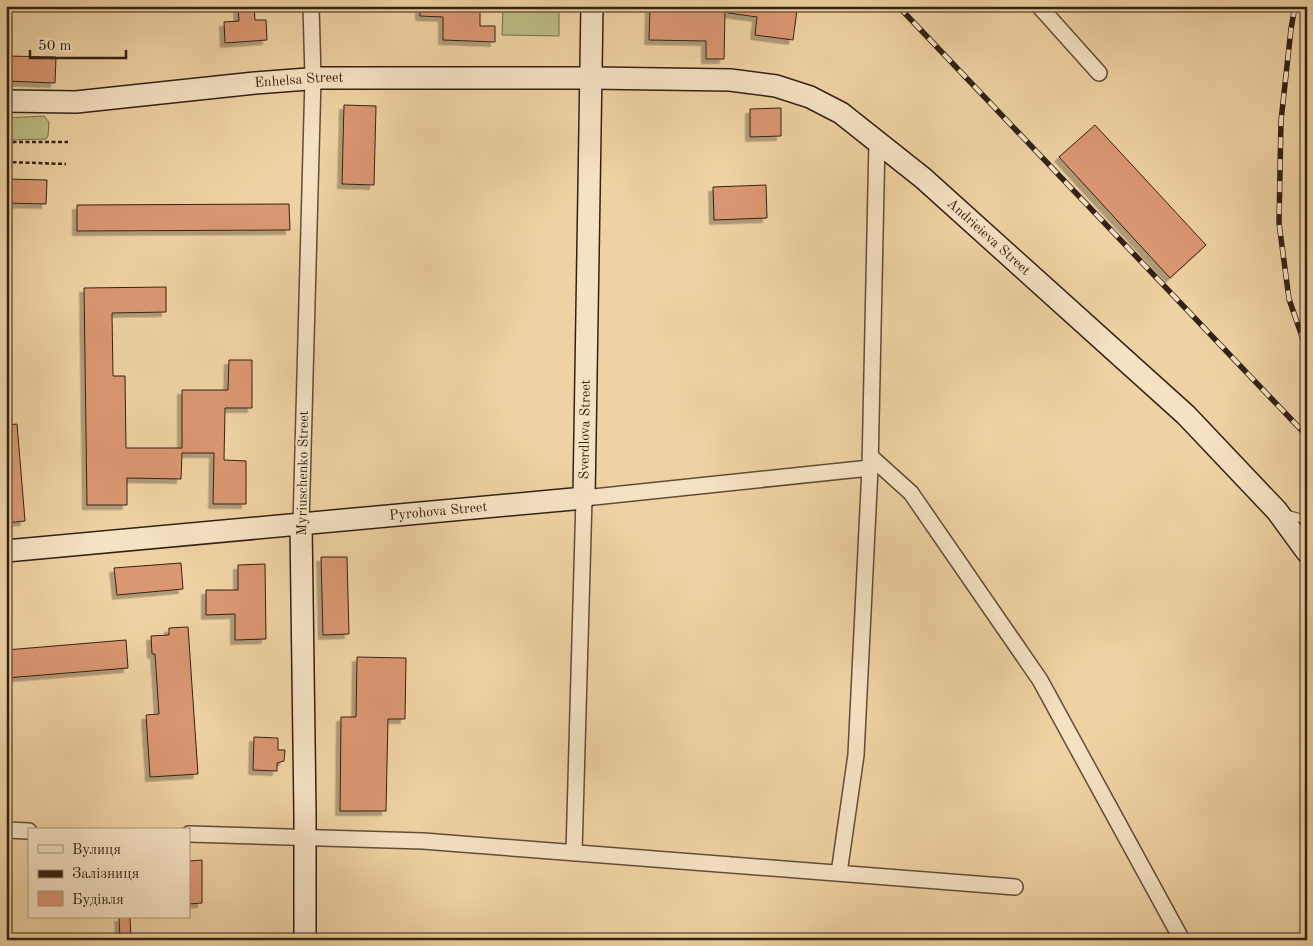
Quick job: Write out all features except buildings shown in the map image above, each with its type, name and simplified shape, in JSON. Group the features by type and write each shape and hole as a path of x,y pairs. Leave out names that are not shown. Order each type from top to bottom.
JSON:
{"street":[{"name":"Myriuschenko Street","path":"305,940 301,525 313,78 311,6"},
{"name":"Sverdlova Street","path":"574,853 584,498 592,6"},
{"path":"1039,6 1098,73"},
{"name":"Enhelsa Street","path":"6,101 76,102 313,78 592,78"},
{"name":"Andrieieva Street","path":"592,78 730,80 776,86 810,97 841,113 923,178 1186,415 1277,511 1307,552"},
{"path":"839,873 856,755 870,462 877,141"},
{"path":"870,462 910,493 1040,680 1182,940"},
{"name":"Pyrohova Street","path":"6,551 584,498 870,462"},
{"path":"6,830 28,831"},
{"path":"190,834 423,842 1015,887"}],"lane":[{"path":"1277,511 1307,520"}],"path":[{"path":"6,142 68,142"},
{"path":"6,162 66,164"}],"green space":[{"path":"503,6 559,6 559,36 502,35"},
{"path":"44,116 49,122 46,139 6,140 6,118"}],"railway":[{"path":"898,6 1307,436"},
{"path":"1295,6 1281,121 1279,223 1289,299 1307,351"}]}
